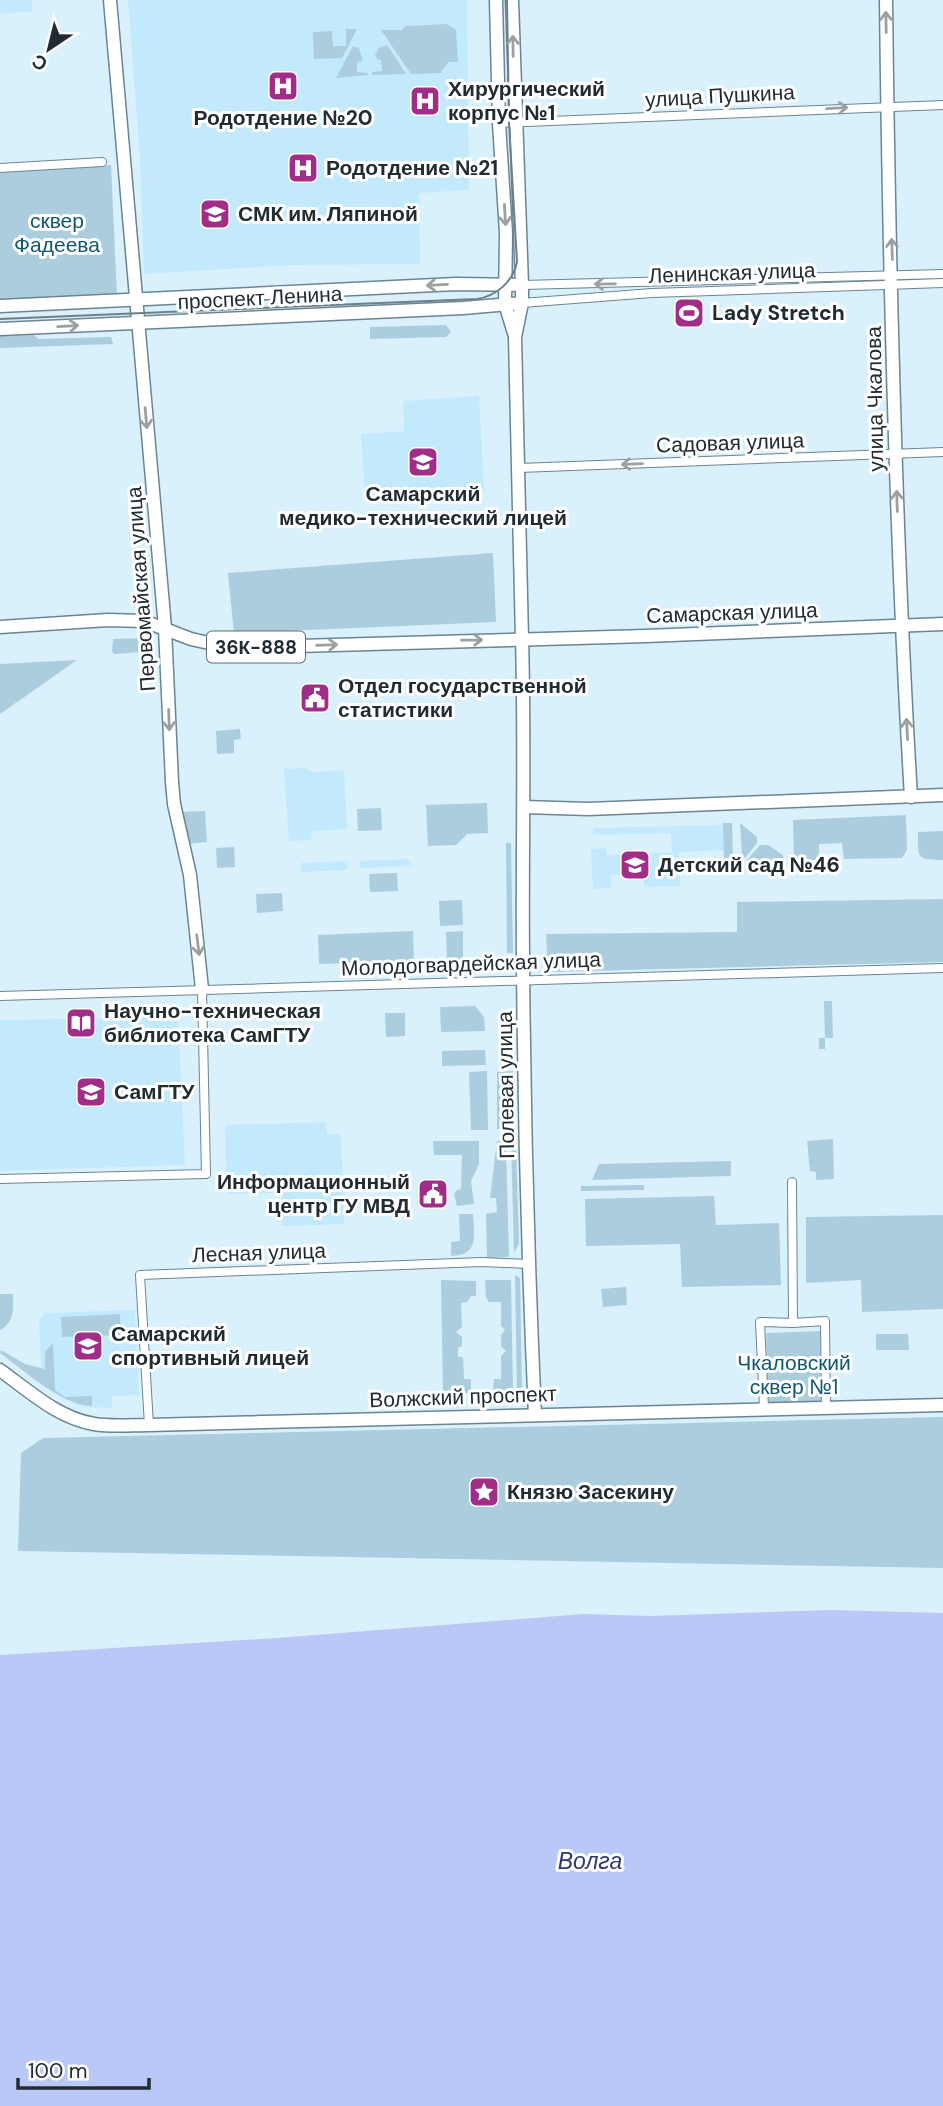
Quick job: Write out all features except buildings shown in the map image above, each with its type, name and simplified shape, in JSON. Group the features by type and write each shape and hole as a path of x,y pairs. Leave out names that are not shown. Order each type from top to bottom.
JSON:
{"main road":[{"name":"Первомайская улица","path":"110,0 165,628 174,804 190,875 202,989"},
{"path":"496,0 499,123 506,233 505,304 515,337"},
{"path":"512,0 522,285 522,303 515,337"},
{"name":"улица Чкалова","path":"886,0 901,625 911,797"},
{"name":"проспект Ленина","path":"0,306 456,284 522,285"},
{"name":"проспект Ленина","path":"0,329 522,303"},
{"name":"Полевая улица","path":"515,337 522,639 523,979 535,1415"},
{"name":"36К-888","path":"0,627 108,620 144,621 191,639 230,648 522,639"},
{"name":"Самарская улица","path":"522,639 943,624"},
{"path":"524,807 578,809 943,795"},
{"name":"Волжский проспект","path":"0,1370 69,1417 97,1424 149,1425 943,1405"}],"street":[{"name":"улица Пушкина","path":"499,123 943,105"},
{"path":"0,168 102,162"},
{"name":"Ленинская улица","path":"522,303 652,293 892,281 943,274"},
{"name":"Ленинская улица","path":"522,285 892,281 943,283"},
{"name":"Садовая улица","path":"519,468 943,452"},
{"name":"Молодогвардейская улица","path":"0,996 943,968"},
{"name":"Первомайская улица","path":"0,1179 206,1174 202,989"},
{"path":"792,1182 793,1322"},
{"name":"Лесная улица","path":"149,1425 140,1275 482,1262 529,1264"},
{"path":"764,1409 760,1322 825,1321 826,1408"}],"shaded area":[{"path":"0,0 32,0 33,11 0,14"},
{"path":"128,0 467,0 469,190 419,193 420,264 292,265 144,274 140,158"},
{"name":"Самарский медико-технический лицей","path":"479,396 484,490 365,497 361,434 404,431 403,401"},
{"path":"304,768 313,772 344,770 347,829 312,831 311,840 289,841 284,769"},
{"name":"Детский сад №46","path":"724,825 725,850 679,852 680,886 644,887 643,874 611,875 611,888 593,889 591,849 606,848 606,855 672,852 671,833 593,835 593,828"},
{"path":"409,859 410,866 360,868 359,861"},
{"path":"347,861 347,870 301,872 301,863"},
{"name":"СамГТУ","path":"178,1017 185,1165 0,1171 0,1020"},
{"name":"СамГТУ","path":"326,1122 327,1134 341,1134 344,1224 282,1226 281,1193 227,1194 225,1125"},
{"name":"Самарский спортивный лицей","path":"135,1310 139,1395 112,1396 112,1408 84,1407 66,1400 42,1385 39,1321 44,1313"}],"green space":[{"path":"447,24 456,30 458,62 449,62 442,73 411,74 381,30 402,30 405,26"},
{"path":"346,29 357,29 342,58 314,59 313,32 332,31 333,46 346,46"},
{"path":"387,45 406,74 372,75 372,72 382,71 381,60 375,55 379,48"},
{"path":"353,46 359,48 363,61 357,62 357,72 368,75 336,78"},
{"name":"сквер Фадеева","path":"111,165 117,297 0,301 0,170"},
{"path":"446,325 451,332 446,337 370,339 370,327"},
{"path":"34,335 38,339 111,337 113,344 0,348 0,336"},
{"path":"493,553 496,622 234,633 228,573"},
{"path":"141,638 154,651 114,654 112,651 113,639"},
{"path":"77,660 0,714 0,664"},
{"path":"240,729 241,739 234,740 234,753 217,754 216,731"},
{"path":"487,803 488,833 467,834 456,845 428,846 426,805"},
{"path":"381,808 382,830 358,831 357,809"},
{"path":"205,811 207,842 186,844 181,812"},
{"path":"906,815 907,850 902,858 844,859 842,843 819,844 819,856 816,860 794,860 793,820"},
{"path":"723,823 732,823 733,862 724,862"},
{"path":"740,823 757,837 757,843 745,858 742,853"},
{"path":"943,831 943,860 920,856 918,832"},
{"path":"506,843 511,843 513,953 507,953"},
{"path":"760,845 768,845 783,855 784,860 746,861"},
{"path":"234,847 235,867 217,868 216,848"},
{"path":"397,873 398,891 370,892 369,874"},
{"path":"282,893 283,911 257,913 256,894"},
{"path":"943,899 943,962 548,972 546,934 737,932 737,902"},
{"path":"462,900 463,925 440,926 439,901"},
{"path":"413,931 414,961 319,964 318,935"},
{"path":"463,931 463,960 447,960 446,932"},
{"path":"824,1001 832,1001 833,1038 825,1038"},
{"path":"475,1006 484,1017 485,1031 441,1032 440,1007"},
{"path":"385,1013 405,1013 405,1036 386,1037"},
{"path":"819,1038 825,1038 825,1049 819,1049"},
{"path":"485,1050 486,1065 442,1066 442,1051"},
{"path":"487,1071 488,1130 471,1130 469,1072"},
{"path":"513,1071 513,1129 497,1129 497,1072"},
{"path":"833,1139 834,1179 816,1180 816,1172 810,1171 807,1141"},
{"path":"511,1140 516,1142 519,1243 514,1253"},
{"path":"433,1141 479,1141 479,1164 471,1181 474,1204 457,1206 454,1194 461,1189 462,1155 434,1155"},
{"path":"497,1141 502,1141 506,1146 509,1257 487,1258 486,1214 497,1212 496,1198 490,1198"},
{"path":"731,1161 731,1176 592,1180 599,1164"},
{"path":"644,1185 644,1190 581,1191 581,1186"},
{"path":"714,1196 716,1225 779,1223 781,1285 682,1287 680,1244 586,1246 585,1199"},
{"path":"459,1214 473,1214 473,1243 467,1252 451,1256 451,1242 460,1241"},
{"path":"943,1215 943,1309 862,1312 861,1280 806,1283 806,1217"},
{"path":"515,1275 520,1278 522,1387 517,1392"},
{"path":"441,1280 476,1281 476,1296 471,1296 467,1302 461,1303 462,1327 456,1332 462,1337 458,1356 463,1358 464,1379 471,1379 471,1393 443,1393"},
{"path":"485,1280 511,1280 513,1391 493,1392 494,1379 501,1379 501,1356 506,1351 501,1346 501,1335 505,1330 501,1326 501,1302 489,1302"},
{"path":"626,1287 627,1305 603,1307 601,1289"},
{"path":"0,1294 13,1294 13,1305 11,1319 0,1330"},
{"path":"120,1314 121,1335 62,1337 61,1317"},
{"name":"Чкаловский сквер №1","path":"820,1331 822,1402 768,1403 766,1333"},
{"path":"876,1334 908,1334 909,1350 876,1350"},
{"path":"53,1343 55,1390 65,1397 92,1396 92,1406 68,1400 56,1394 0,1353 1,1350 25,1364 45,1369 45,1352"},
{"path":"943,1417 943,1568 18,1551 21,1453 43,1438"}],"water":[{"name":"Волга","path":"830,1610 943,1613 943,2106 0,2106 0,1655 277,1638 583,1614 651,1616"}],"tram line":[{"path":"0,319 477,299 497,291 508,282 517,262 509,123 507,0"}],"place":[{"name":"Родотдение №20","path":"283,86"},
{"name":"Хирургический корпус №1","path":"425,101"},
{"name":"Родотдение №21","path":"303,168"},
{"name":"СМК им. Ляпиной","path":"215,214"},
{"name":"Lady Stretch","path":"689,313"},
{"name":"Самарский медико-технический лицей","path":"423,462"},
{"name":"Отдел государственной статистики","path":"315,698"},
{"name":"Детский сад №46","path":"635,865"},
{"name":"Научно-техническая библиотека СамГТУ","path":"81,1023"},
{"name":"СамГТУ","path":"91,1092"},
{"name":"Информационный центр ГУ МВД","path":"433,1194"},
{"name":"Самарский спортивный лицей","path":"88,1346"},
{"name":"Князю Засекину","path":"484,1492"}]}
